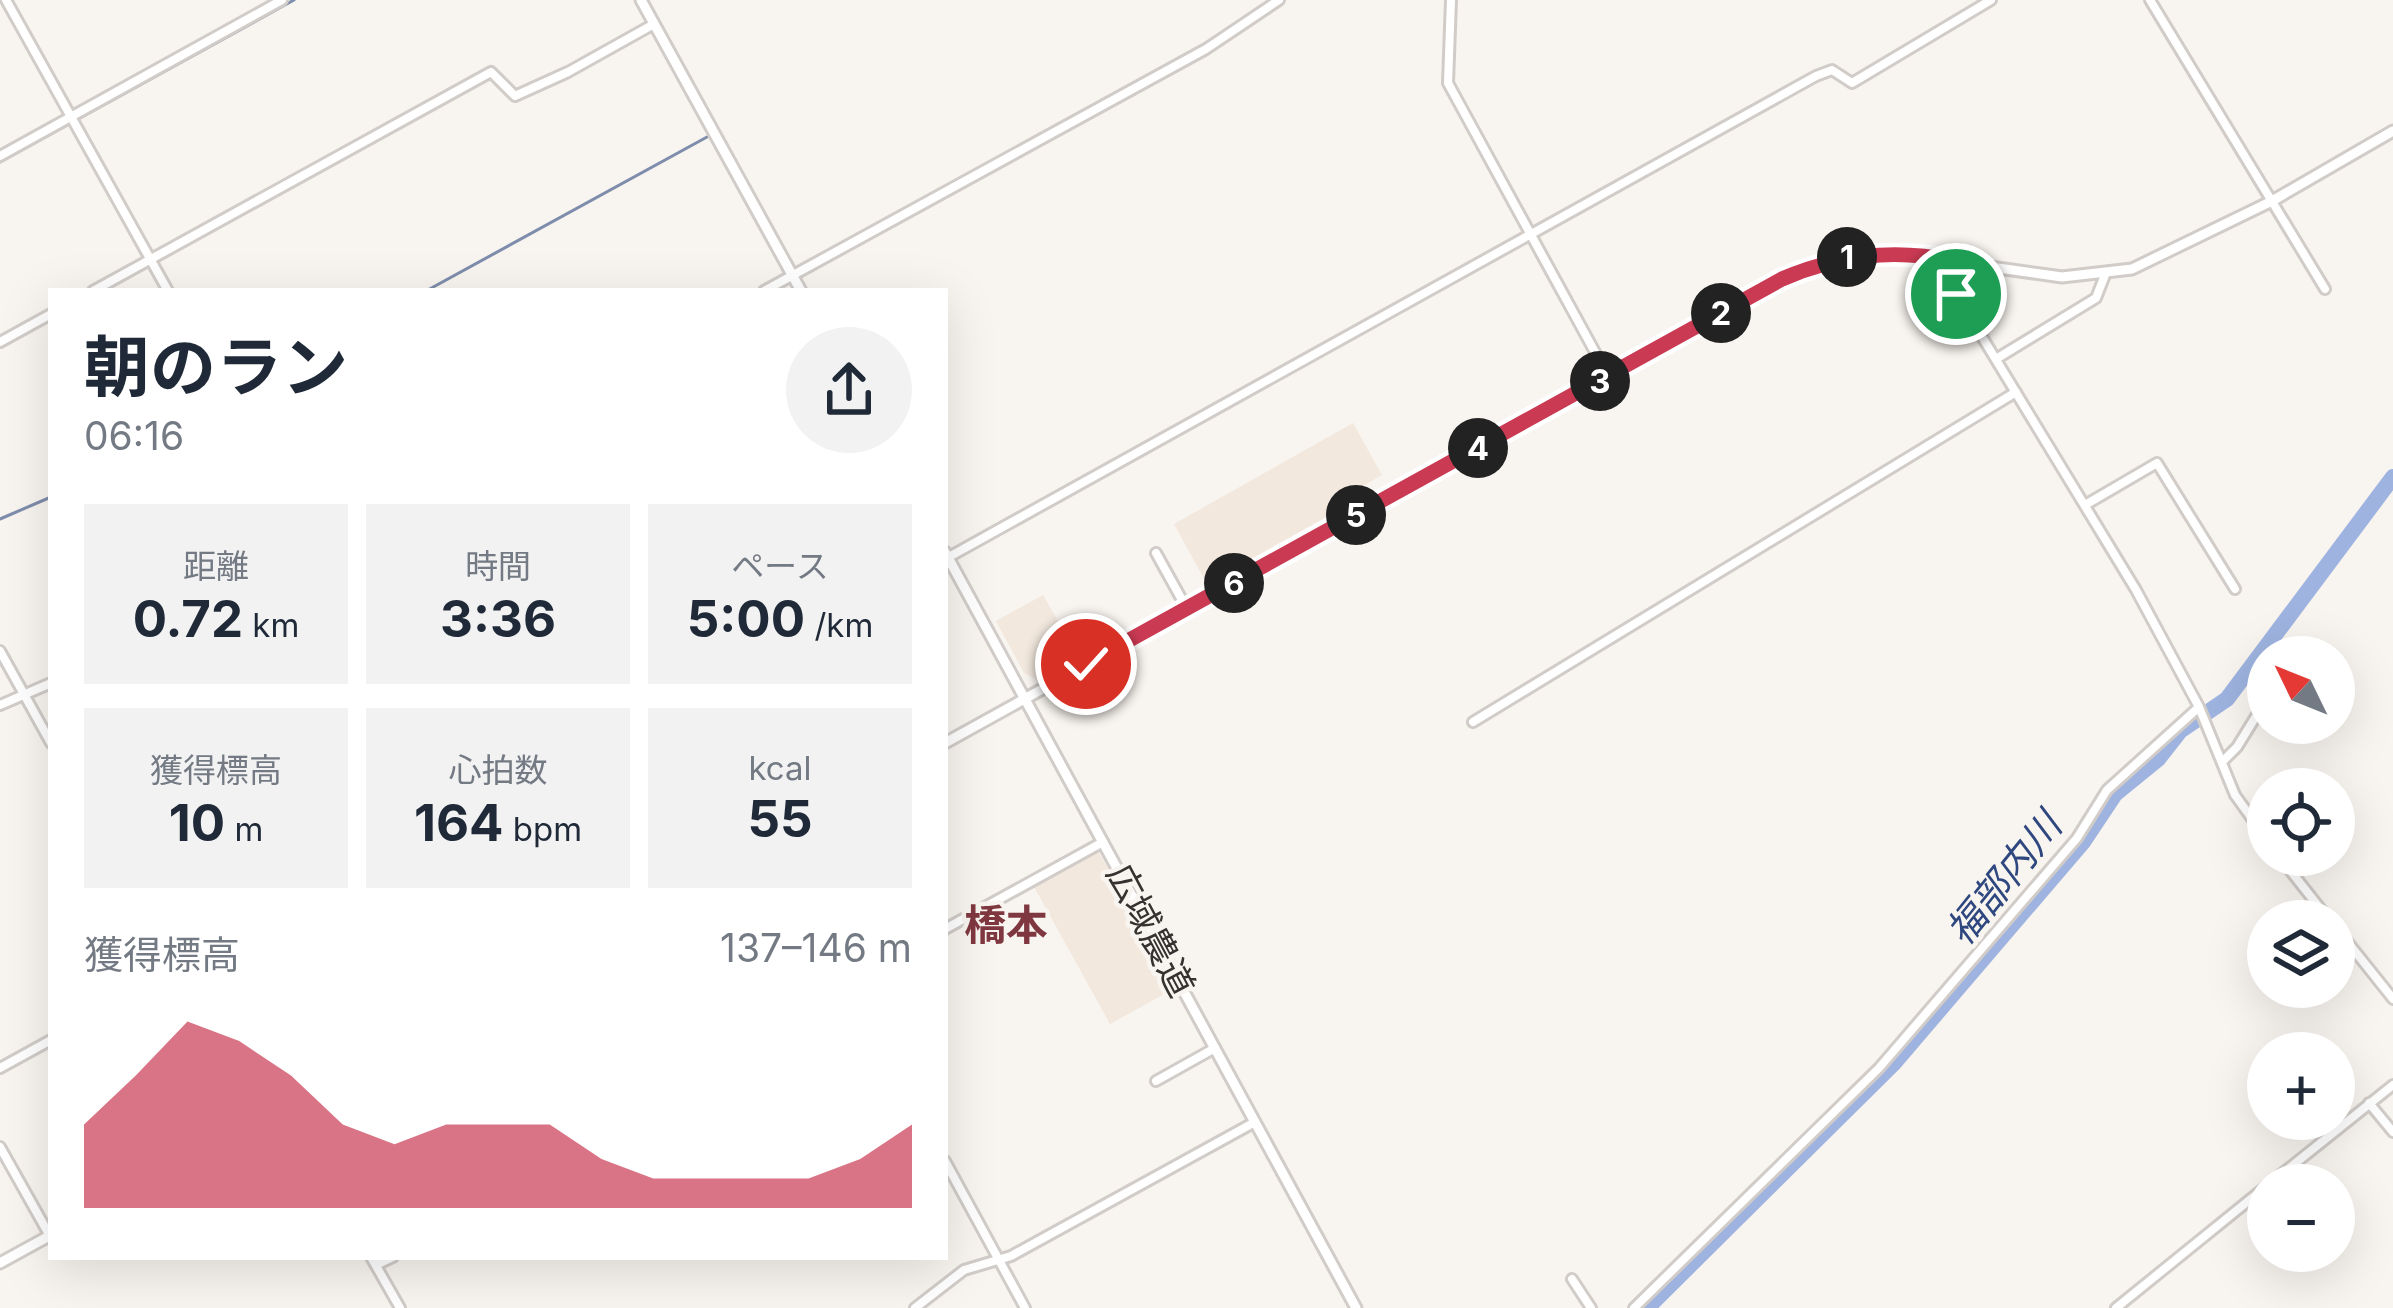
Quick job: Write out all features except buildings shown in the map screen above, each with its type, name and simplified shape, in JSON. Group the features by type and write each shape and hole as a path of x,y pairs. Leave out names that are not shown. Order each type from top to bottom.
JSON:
{"street":[{"path":"6,0 167,288"},
{"path":"0,156 282,0"},
{"path":"641,0 799,288"},
{"path":"769,288 1206,49 1280,0"},
{"path":"1451,0 1448,83 1608,376"},
{"path":"948,555 1816,76 1832,70 1852,83 1990,0"},
{"path":"2150,0 2325,289"},
{"path":"98,288 491,72 515,96 654,24"},
{"path":"948,741 1814,265 1898,254 2048,276 2105,275 2156,260 2272,201 2393,131"},
{"path":"1953,261 1956,294 2136,590 2247,812"},
{"path":"1996,359 2096,298 2105,275"},
{"path":"0,342 48,316"},
{"path":"1473,722 2016,392"},
{"path":"2085,506 2158,463 2235,589"},
{"path":"1156,553 1187,609"},
{"name":"広域農道","path":"948,560 1356,1308"},
{"path":"0,651 48,738"},
{"path":"0,705 48,684"},
{"path":"1634,1308 1879,1068 2077,838 2107,790 2200,711"},
{"path":"2222,762 2247,731"},
{"path":"948,927 1103,842"},
{"path":"2295,876 2314,900"},
{"path":"2355,952 2393,999"},
{"path":"0,1068 48,1042"},
{"path":"1156,1081 1215,1048"},
{"path":"2294,1164 2393,1085"},
{"path":"2369,1103 2393,1132"},
{"path":"915,1308 964,1270 1011,1256 1255,1122"},
{"path":"0,1147 48,1231"},
{"path":"948,1166 1025,1308"},
{"path":"2116,1308 2247,1202"},
{"path":"0,1263 48,1238"},
{"path":"373,1261 400,1308"},
{"path":"1572,1279 1591,1308"}],"shaded area":[{"path":"1353,423 1382,475 1363,486 1369,498 1209,588 1174,524"},
{"path":"1043,595 1062,628 1071,624 1089,655 1036,679 1024,673 996,621"},
{"path":"1097,849 1175,988 1110,1024 1033,885"}],"waterway":[{"path":"0,162 294,0"},
{"path":"431,288 707,137"},
{"name":"福部内川","path":"1647,1308 1894,1063 2083,842 2115,794 2158,759 2180,731 2227,699 2393,477"},
{"path":"0,519 48,498"}],"district":[{"name":"橋本","path":"1006,924"}],"route":[{"path":"1086,664 1814,265 1898,254 1953,261 1956,294"}]}
